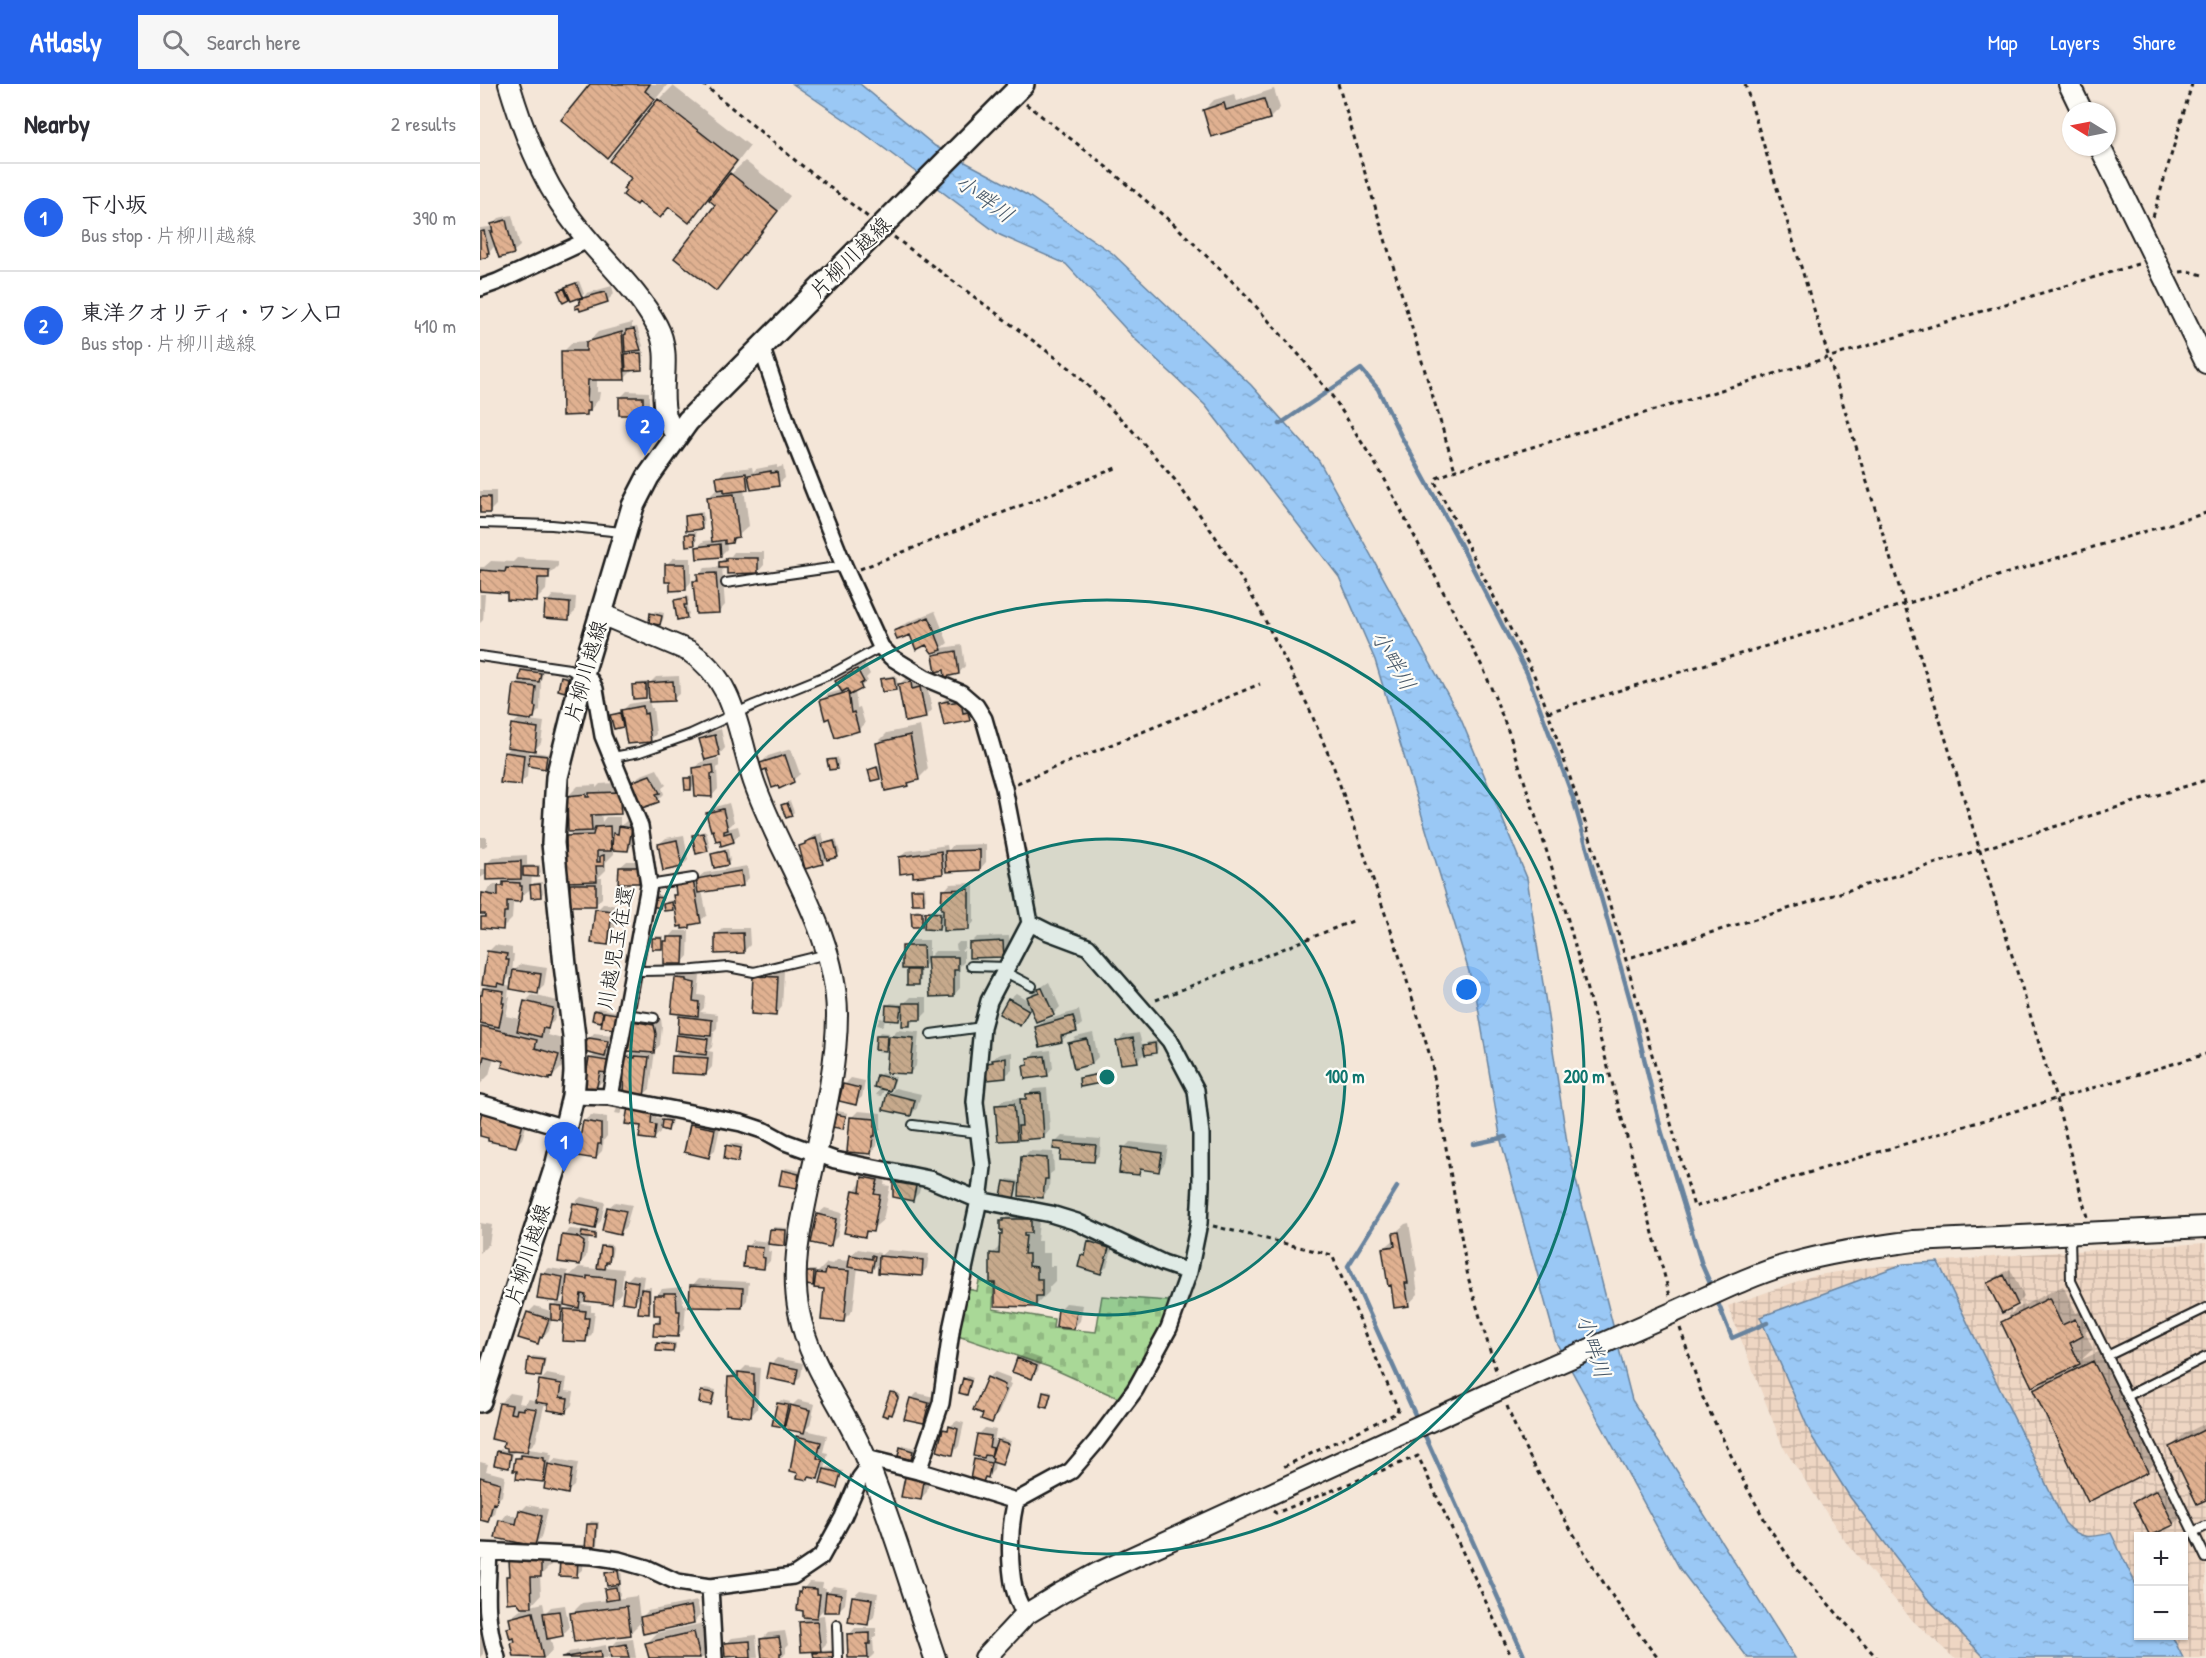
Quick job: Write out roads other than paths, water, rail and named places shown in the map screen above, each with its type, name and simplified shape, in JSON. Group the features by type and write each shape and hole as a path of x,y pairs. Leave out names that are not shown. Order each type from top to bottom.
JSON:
{"main road":[{"name":"片柳川越線","path":"480,1401 557,1163 573,1096 574,1036 553,843 557,777 582,676 633,506 648,477 688,421 882,223 1017,95"}],"street":[{"path":"509,84 534,156 554,194 588,240 649,313 658,329 663,344 666,417 677,436"},
{"path":"2069,84 2078,102"},
{"path":"2104,156 2206,363"},
{"path":"480,288 588,240"},
{"path":"761,346 787,423 846,570 881,647 891,657 925,678 962,693 976,706 984,719 1004,788 1030,923 989,1001 982,1027 975,1101 983,1167 979,1200 952,1325 941,1403 918,1471"},
{"path":"601,614 701,658 726,690 754,783 828,953 836,998 836,1044 797,1250 797,1302 804,1333 817,1366 867,1462 934,1658"},
{"name":"川越児玉往還","path":"582,676 591,681 595,689 603,736 640,826 650,885 610,1097"},
{"path":"1025,1615 1014,1588 1012,1514 1016,1501 1071,1471 1136,1390 1169,1328 1189,1272 1199,1223 1201,1134 1196,1090 1170,1041 1088,947 1030,923"},
{"path":"573,1096 610,1097 741,1123 816,1154 928,1179 979,1200 1051,1214 1077,1222 1162,1263 1189,1272"},
{"path":"480,1103 566,1128"},
{"path":"985,1658 1025,1615 1098,1574 1755,1276 1814,1258 1914,1241 2206,1227"},
{"path":"867,1462 918,1471 1016,1501"},
{"path":"497,1658 489,1634 486,1610 484,1551 593,1556 619,1560 647,1568 677,1582 710,1587 793,1576 821,1557 843,1517 867,1462"},
{"path":"710,1587 714,1658"}],"lane":[{"path":"480,523 552,525 624,532"},
{"path":"726,584 846,570"},
{"path":"613,757 640,752 691,734 833,673 881,647"},
{"path":"480,656 568,669 582,676"},
{"path":"650,885 693,878"},
{"path":"633,969 643,971 693,970 728,967 754,972 828,953"},
{"path":"970,966 1006,969 1032,986"},
{"path":"625,1014 654,1018"},
{"path":"931,1034 982,1027"},
{"path":"912,1125 978,1133"},
{"path":"2070,1234 2071,1281 2206,1558"},
{"path":"2107,1356 2206,1308"},
{"path":"2127,1396 2206,1357"},
{"path":"2193,1532 2206,1526"},
{"path":"837,1625 838,1658"}],"water":[{"name":"小畔川","path":"793,84 860,84 935,146 1027,195 1112,253 1251,385 1319,461 1460,717 1527,878 1568,1149 1632,1400 1795,1658 1748,1658 1680,1569 1556,1342 1501,1141 1476,995 1375,660 1339,577 1205,405 1135,339 1066,264 1000,235 857,128"},
{"path":"1938,1262 2065,1523 2081,1535 2097,1536 2111,1533 2134,1581 2134,1640 2174,1640 2183,1658 1985,1658 1926,1597 1850,1497 1812,1437 1760,1317 1903,1264"}],"waterway":[{"path":"1280,424 1361,369 1378,389 1527,673 1572,795 1632,1007 1661,1130 1702,1265 1713,1290"},
{"path":"1474,1144 1506,1137"},
{"path":"1397,1187 1348,1266 1418,1421"},
{"path":"1716,1298 1732,1338 1767,1323"},
{"path":"1423,1431 1525,1658"}],"place":[{"name":"東洋クオリティ・ワン入口","path":"645,456"},
{"name":"下小坂","path":"564,1172"}]}
